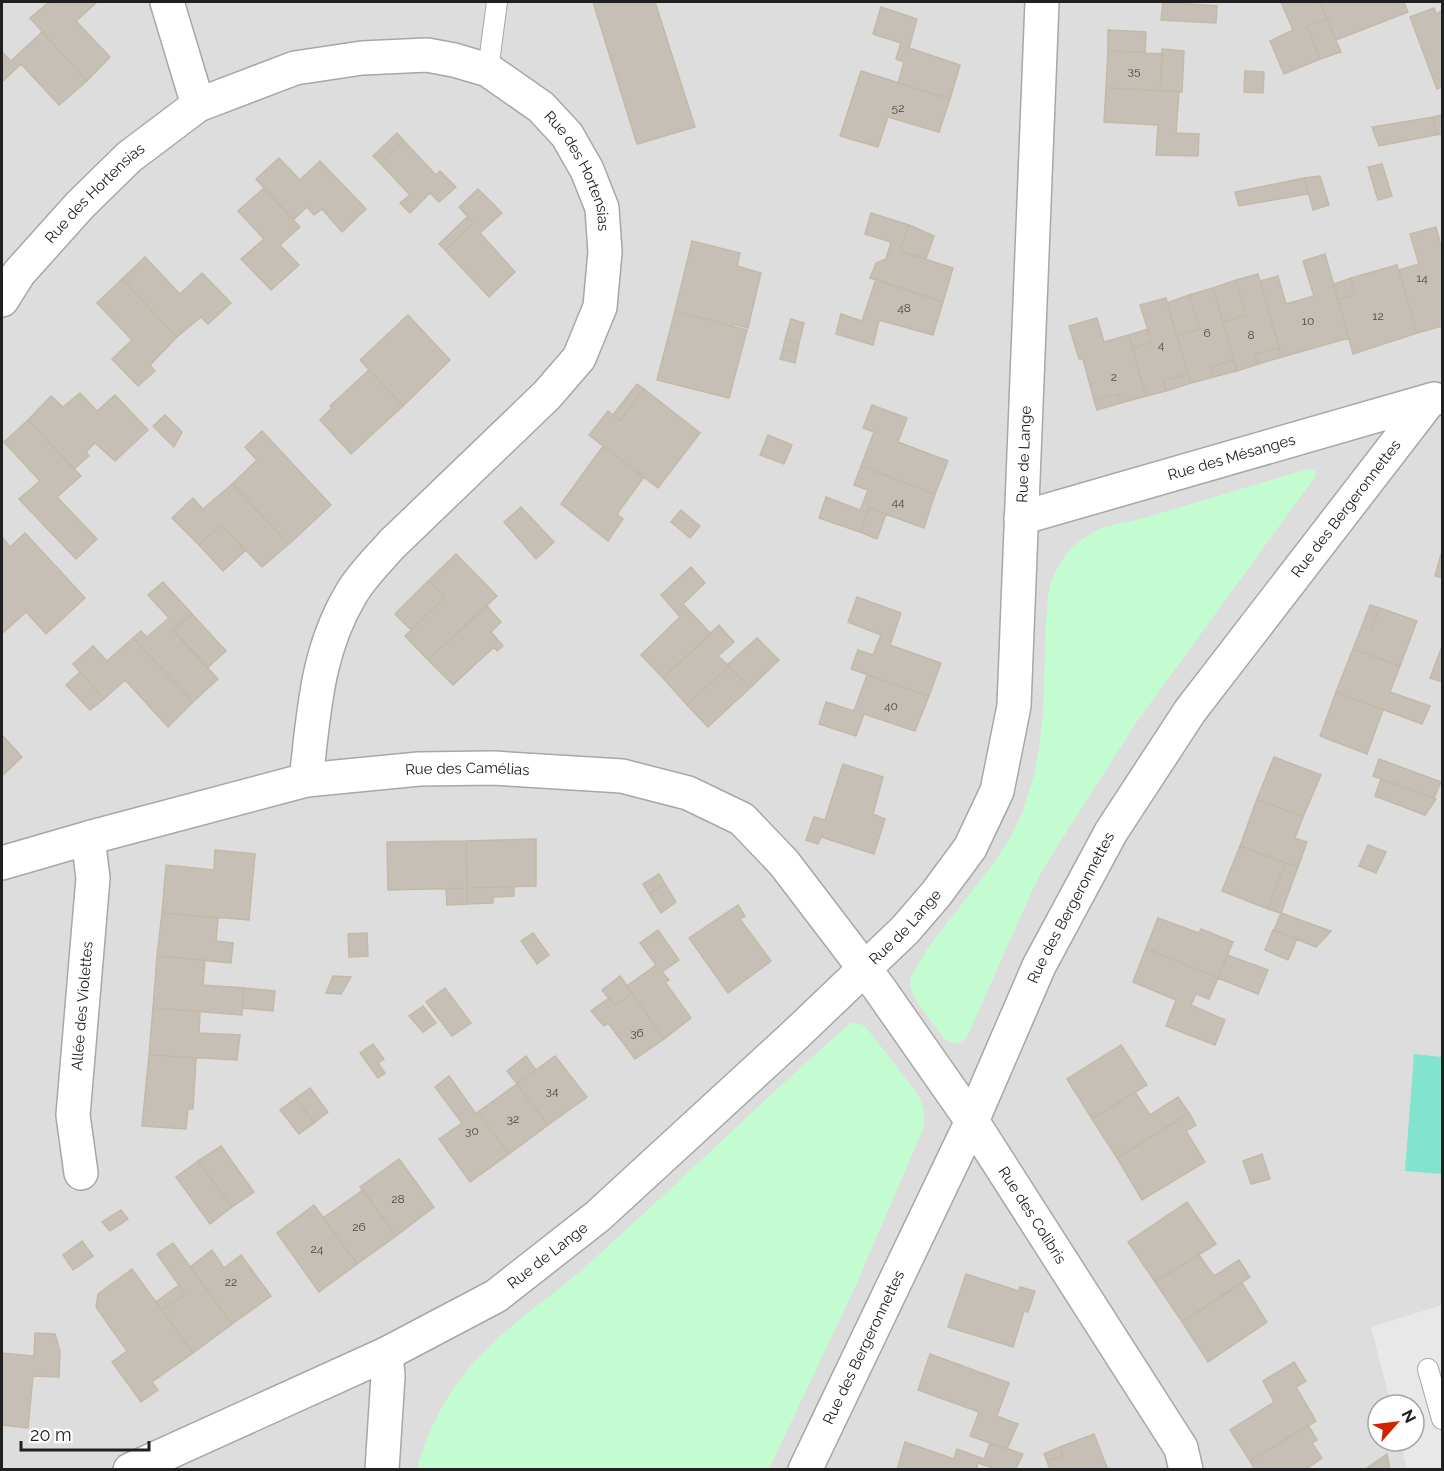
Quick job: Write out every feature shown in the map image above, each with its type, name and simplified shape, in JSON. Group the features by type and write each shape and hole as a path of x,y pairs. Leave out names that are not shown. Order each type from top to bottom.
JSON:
{"street":[{"path":"167,2 198,105"},
{"name":"Rue de Lange","path":"130,1470 386,1354 496,1296 598,1216 795,1035 905,930 936,894 970,848 997,791 1014,705 1042,2"},
{"name":"Rue des Hortensias","path":"2,300 19,273 80,205 129,157 198,105 295,68 362,58 427,55 454,60 488,70 541,107 567,135 587,170 602,208 604,252 600,307 579,358 548,395 392,544 368,570 351,594 327,645 316,691 306,780"},
{"name":"Rue des Mésanges","path":"1021,518 1436,399"},
{"name":"Rue des Bergeronnettes","path":"805,1470 972,1121 1039,966 1111,832 1190,711 1436,399"},
{"name":"Rue des Camélias","path":"2,863 306,780 419,769 493,768 622,776 688,793 742,819 784,864 864,969"},
{"name":"Allée des Violettes","path":"81,1173 73,1115 93,878 88,838"},
{"name":"Rue des Colibris","path":"864,969 972,1121 1181,1448 1186,1470"},
{"path":"382,1470 388,1376 386,1354"}],"lane":[{"path":"488,70 497,2"},
{"path":"1428,1369 1443,1419"}],"shaded area":[{"path":"2,2 1442,2 1442,1469 2,1470"},
{"path":"1414,1054 1442,1057 1442,1174 1405,1171"},
{"path":"1442,1305 1442,1469 1407,1469 1403,1453 1426,1453 1426,1393 1388,1393 1371,1327"}],"green space":[{"path":"1312,469 1316,472 1315,477 1136,723 1043,869 967,1037 956,1043 948,1041 917,1002 910,987 911,976 930,945 993,864 1010,838 1023,811 1035,771 1040,741 1048,598 1057,568 1067,553 1080,541 1104,527 1144,518"},
{"path":"852,1023 865,1026 914,1089 924,1112 924,1127 856,1285 769,1469 417,1469 431,1430 444,1404 478,1358 510,1328 589,1264 787,1080"}],"building":[{"path":"49,2 97,2 76,21 110,57 87,81 30,18"},
{"path":"593,2 655,2 695,127 637,144"},
{"path":"1163,2 1217,6 1216,23 1161,20"},
{"path":"1281,2 1320,2 1327,19 1307,26 1320,59 1284,74 1270,41 1293,30"},
{"path":"1320,2 1404,2 1408,12 1336,40"},
{"path":"881,7 917,19 909,48 960,65 950,99 898,83 904,62 896,59 901,43 873,34"},
{"path":"1434,8 1436,14 1442,11 1442,87 1437,89 1410,17"},
{"path":"1327,19 1341,52 1320,59 1307,26"},
{"path":"1108,30 1146,32 1145,52 1108,51"},
{"path":"42,32 87,81 59,105 21,64 3,81 2,79 2,52 11,61"},
{"path":"1162,49 1184,51 1182,92 1160,91"},
{"path":"1108,51 1163,54 1160,91 1106,88"},
{"path":"861,71 950,99 939,132 888,117 878,147 840,136"},
{"path":"1245,71 1264,72 1263,93 1244,92"},
{"path":"1106,88 1179,91 1176,133 1199,134 1198,156 1156,155 1158,125 1104,122"},
{"path":"1442,115 1442,134 1436,135 1433,117"},
{"path":"1433,117 1436,135 1379,146 1372,127"},
{"path":"397,133 404,141 381,164 373,156"},
{"path":"404,141 436,175 440,171 456,187 439,202 430,193 410,213 400,203 410,195 381,164"},
{"path":"279,158 300,180 320,161 366,209 342,232 322,209 314,215 307,207 293,220 256,179"},
{"path":"1382,164 1392,196 1378,200 1368,167"},
{"path":"1320,176 1329,205 1313,210 1304,178"},
{"path":"1304,178 1308,194 1239,206 1235,192"},
{"path":"264,188 300,227 280,245 299,265 271,290 241,259 264,239 238,211"},
{"path":"478,189 502,213 480,233 515,272 489,297 445,250 473,223 459,207"},
{"path":"871,213 909,225 900,251 953,268 943,302 870,278 876,263 886,259 891,242 865,234"},
{"path":"467,217 473,223 445,250 439,244"},
{"path":"909,225 934,236 926,259 900,251"},
{"path":"1436,227 1442,250 1442,326 1417,333 1399,270 1419,264 1410,234"},
{"path":"692,241 740,253 737,266 761,273 748,328 675,311"},
{"path":"1325,254 1349,338 1282,357 1260,281 1278,276 1286,304 1314,296 1303,261"},
{"path":"145,257 180,294 202,273 231,303 208,324 201,317 177,337 122,279"},
{"path":"1397,265 1417,333 1353,354 1338,300 1355,294 1351,278"},
{"path":"1258,274 1279,348 1255,354 1258,364 1237,371 1223,322 1246,315 1236,280"},
{"path":"1351,278 1355,294 1338,300 1334,284"},
{"path":"122,279 177,337 150,365 155,371 138,386 112,359 132,340 97,303"},
{"path":"876,279 943,302 933,335 879,320 873,345 836,334 841,314 862,321"},
{"path":"1236,280 1246,315 1223,322 1213,288"},
{"path":"1213,288 1234,360 1210,367 1213,377 1191,383 1177,336 1200,329 1189,295"},
{"path":"1189,295 1200,329 1177,336 1167,303"},
{"path":"1166,298 1188,374 1163,381 1166,391 1146,396 1132,348 1152,342 1140,305"},
{"path":"675,311 747,330 729,398 657,380"},
{"path":"408,315 450,360 403,406 360,360"},
{"path":"1097,318 1104,342 1129,335 1146,396 1121,403 1119,394 1094,400 1083,359 1079,359 1069,326"},
{"path":"791,319 804,323 799,343 785,340"},
{"path":"1148,329 1152,342 1132,348 1129,335"},
{"path":"785,340 799,343 797,353 783,349"},
{"path":"1279,348 1282,357 1258,364 1255,354"},
{"path":"783,349 797,353 795,363 780,359"},
{"path":"1234,360 1237,371 1213,377 1210,367"},
{"path":"369,370 403,406 351,454 320,420 332,408 330,406"},
{"path":"1188,374 1191,383 1166,391 1163,381"},
{"path":"637,384 644,389 620,421 613,415"},
{"path":"644,389 700,433 658,488 589,435 608,411 620,421"},
{"path":"80,393 97,411 115,395 148,430 115,461 95,443 86,452 89,456 74,469 28,420 51,396 63,407"},
{"path":"1119,394 1121,403 1097,410 1094,400"},
{"path":"872,405 907,418 898,442 948,461 935,494 861,466 874,432 863,428"},
{"path":"165,415 182,432 174,447 153,426"},
{"path":"28,420 81,476 57,497 97,539 76,559 19,499 40,481 4,442"},
{"path":"262,431 331,505 289,544 232,484 257,460 245,447"},
{"path":"768,435 792,445 784,464 760,455"},
{"path":"603,446 644,477 617,514 623,519 608,541 561,504"},
{"path":"861,466 935,494 924,528 869,508 860,532 819,518 826,497 860,510 868,490 854,485"},
{"path":"232,484 289,544 262,567 221,525 199,545 172,518 193,498 203,509"},
{"path":"521,507 554,542 536,559 504,522"},
{"path":"869,508 886,514 877,539 860,532"},
{"path":"681,510 700,526 690,538 671,522"},
{"path":"221,525 245,551 223,571 199,545"},
{"path":"25,533 85,598 46,634 26,612 4,632 2,629 2,537 10,547"},
{"path":"1442,551 1442,578 1435,576"},
{"path":"456,554 497,596 428,660 405,636 445,597 429,580"},
{"path":"691,567 705,583 683,604 711,634 663,678 641,655 680,617 661,595"},
{"path":"429,580 445,597 411,630 395,614"},
{"path":"163,582 192,614 173,630 218,679 193,702 133,638 141,631 147,637 169,618 148,595"},
{"path":"857,597 901,613 890,645 941,663 929,696 851,669 858,650 873,655 881,635 848,622"},
{"path":"1370,605 1380,608 1371,630 1362,626"},
{"path":"487,606 501,622 491,632 503,646 497,651 494,647 453,685 428,660"},
{"path":"1380,608 1417,621 1400,666 1353,649 1362,626 1371,630"},
{"path":"192,614 226,651 207,668 173,630"},
{"path":"719,625 734,642 718,656 729,666 687,705 663,678"},
{"path":"133,638 193,702 168,727 125,680 104,699 73,664 93,646 107,661"},
{"path":"757,638 779,660 750,688 727,665"},
{"path":"1353,649 1400,666 1390,692 1430,706 1422,724 1336,692"},
{"path":"1442,649 1442,682 1430,678"},
{"path":"729,666 750,688 708,727 687,705"},
{"path":"80,672 104,699 90,710 66,685"},
{"path":"867,675 929,696 915,731 864,714 856,736 819,724 826,702 854,711"},
{"path":"1336,692 1383,710 1367,754 1320,736"},
{"path":"2,735 22,757 2,776"},
{"path":"1274,757 1321,775 1303,817 1257,799"},
{"path":"1379,759 1441,782 1434,798 1373,776"},
{"path":"843,764 883,777 873,814 885,819 874,854 821,837 818,844 806,840 814,817 825,820"},
{"path":"1381,779 1436,799 1425,815 1375,796"},
{"path":"1257,799 1303,817 1295,838 1307,842 1298,867 1240,846"},
{"path":"536,839 536,886 467,888 466,841"},
{"path":"466,841 467,888 388,890 387,842"},
{"path":"1368,845 1386,852 1376,873 1359,866"},
{"path":"1240,846 1285,863 1268,909 1222,891"},
{"path":"215,850 255,854 249,920 162,913 166,865 214,870"},
{"path":"1285,863 1298,867 1281,913 1268,909"},
{"path":"659,874 665,884 649,894 643,884"},
{"path":"665,884 676,902 661,913 649,894"},
{"path":"514,887 514,896 493,897 493,903 467,904 467,888"},
{"path":"467,888 467,904 447,905 446,889"},
{"path":"738,905 745,916 740,919 771,961 728,993 689,938"},
{"path":"162,913 218,918 216,941 233,943 231,963 157,956"},
{"path":"1281,913 1331,931 1316,947 1274,930"},
{"path":"1158,918 1199,933 1201,929 1233,942 1218,978 1146,948"},
{"path":"658,930 679,960 662,972 669,980 665,982 691,1018 664,1039 627,986 656,965 640,943"},
{"path":"1273,930 1297,939 1288,960 1265,950"},
{"path":"367,933 368,956 349,957 348,934"},
{"path":"533,933 549,955 537,964 521,941"},
{"path":"1146,948 1218,978 1209,999 1196,994 1191,1005 1225,1020 1215,1045 1166,1026 1176,1000 1133,982"},
{"path":"1227,955 1268,970 1258,994 1218,978"},
{"path":"157,956 205,960 203,985 244,988 242,1015 153,1008"},
{"path":"333,976 351,977 341,994 326,993"},
{"path":"620,976 632,993 615,1006 602,990"},
{"path":"244,988 275,991 273,1011 242,1008"},
{"path":"445,988 471,1023 452,1036 426,1002"},
{"path":"632,993 664,1039 635,1059 608,1023 604,1026 591,1011 609,998 615,1006"},
{"path":"423,1006 436,1023 423,1032 409,1016"},
{"path":"153,1008 200,1011 199,1033 240,1035 237,1060 149,1055"},
{"path":"373,1044 384,1059 378,1063 385,1073 378,1078 360,1053"},
{"path":"1121,1045 1147,1085 1092,1119 1067,1079"},
{"path":"149,1055 196,1058 193,1109 188,1109 186,1129 142,1126"},
{"path":"526,1056 536,1070 517,1084 507,1071"},
{"path":"555,1056 587,1097 548,1125 517,1084"},
{"path":"449,1076 509,1154 470,1182 439,1139 462,1123 435,1087"},
{"path":"517,1084 548,1125 509,1154 478,1112"},
{"path":"310,1088 328,1112 314,1123 296,1098"},
{"path":"1135,1092 1150,1115 1178,1097 1189,1113 1117,1158 1092,1119"},
{"path":"296,1098 314,1123 299,1134 280,1110"},
{"path":"1189,1113 1196,1125 1186,1131 1205,1162 1142,1200 1117,1158"},
{"path":"221,1146 254,1192 232,1207 198,1161"},
{"path":"1262,1154 1270,1179 1251,1184 1243,1161"},
{"path":"399,1159 434,1207 396,1236 360,1187"},
{"path":"198,1161 232,1207 210,1224 176,1177"},
{"path":"363,1190 396,1236 357,1264 323,1218"},
{"path":"1187,1202 1216,1244 1155,1282 1128,1242"},
{"path":"314,1205 357,1264 319,1292 277,1233"},
{"path":"121,1210 128,1219 110,1231 102,1222"},
{"path":"82,1241 93,1256 73,1270 63,1255"},
{"path":"173,1243 232,1324 193,1353 162,1310 185,1294 157,1254"},
{"path":"212,1250 224,1268 241,1255 271,1296 232,1324 190,1267"},
{"path":"1199,1255 1214,1276 1239,1260 1250,1277 1182,1322 1155,1282"},
{"path":"132,1269 193,1353 152,1382 158,1390 141,1402 112,1362 127,1351 96,1307 98,1294"},
{"path":"966,1274 1019,1291 1020,1287 1035,1291 1028,1312 1024,1311 1013,1347 948,1327"},
{"path":"1242,1283 1267,1322 1208,1362 1182,1322"},
{"path":"179,1285 185,1294 162,1310 156,1302"},
{"path":"35,1333 55,1334 60,1351 59,1377 33,1376 28,1428 2,1425 2,1353 34,1356"},
{"path":"930,1354 1009,1383 997,1416 1018,1424 1007,1449 970,1436 979,1412 918,1390"},
{"path":"1294,1362 1306,1381 1296,1387 1316,1421 1250,1461 1230,1430 1274,1402 1263,1381"},
{"path":"1308,1425 1317,1440 1312,1443 1322,1458 1305,1470 1255,1470 1250,1461"},
{"path":"1094,1434 1108,1470 1050,1470 1047,1461 1063,1455 1060,1447"},
{"path":"905,1442 954,1459 957,1449 984,1459 990,1443 1023,1454 1015,1470 999,1470 978,1463 976,1470 897,1470"},
{"path":"1060,1447 1063,1455 1047,1461 1044,1454"},
{"path":"1387,1454 1390,1470 1364,1470"}]}
